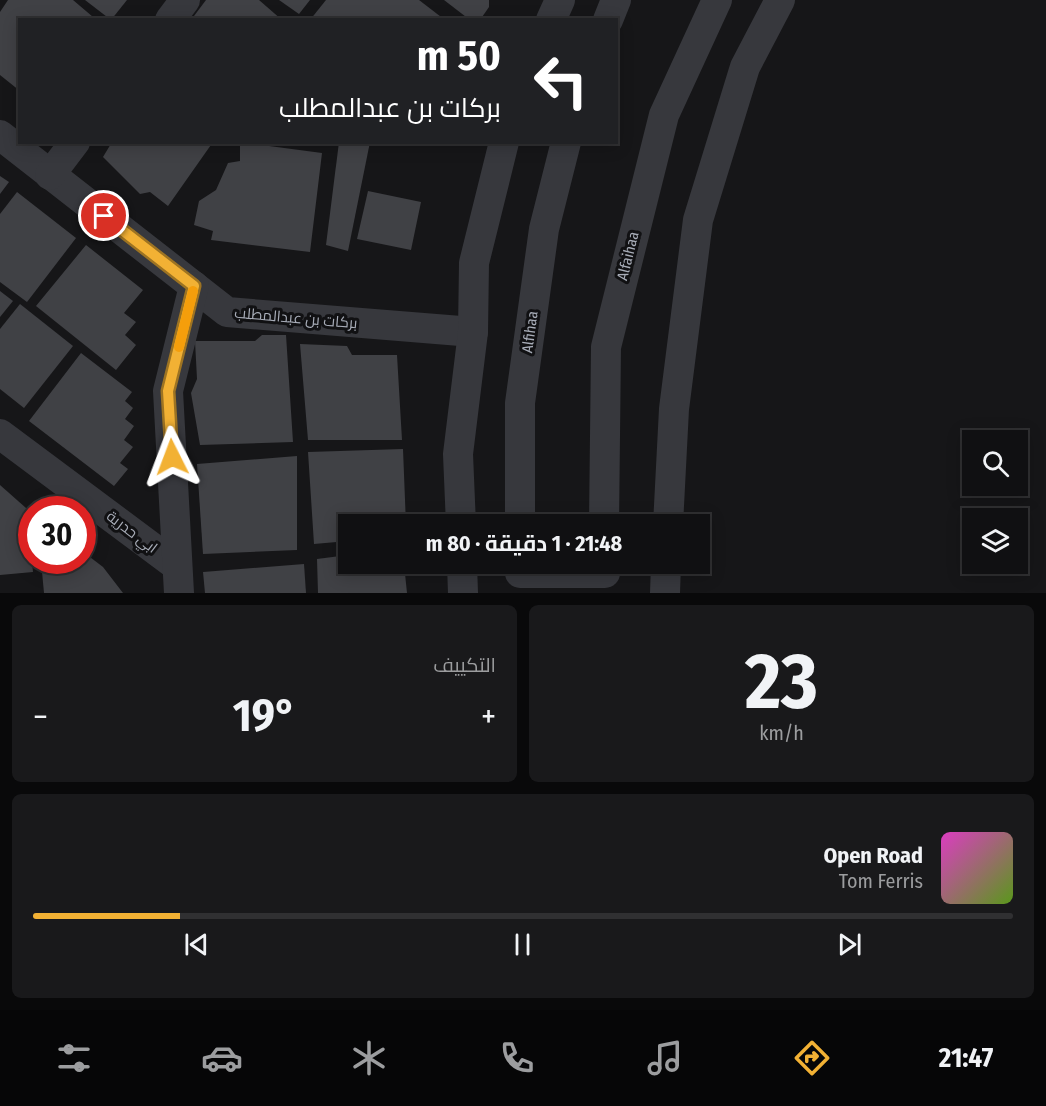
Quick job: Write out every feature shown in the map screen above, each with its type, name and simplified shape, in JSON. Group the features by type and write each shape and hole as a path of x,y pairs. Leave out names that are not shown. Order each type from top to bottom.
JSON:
{"street":[{"path":"172,18 185,0"},
{"path":"609,18 616,0"},
{"name":"Alfaihaa","path":"604,514 606,346 664,115 717,0"},
{"path":"669,514 674,409 698,220 744,67 780,0"},
{"name":"بركات بن عبدالمطلب","path":"0,135 227,312 473,332"},
{"path":"50,175 73,144"},
{"path":"461,514 458,454 473,332 474,263 504,144"},
{"name":"Alfihaa","path":"520,514 520,403 544,229 565,144"},
{"path":"178,579 168,391 194,286"},
{"name":"ابي حدرية","path":"0,434 178,579"},
{"path":"462,574 463,593"},
{"path":"665,593 666,574"},
{"path":"520,577 605,576"}],"building":[{"path":"8,0 73,0 93,17 18,18 18,89 0,75 0,12"},
{"path":"85,0 127,0 113,18 108,18"},
{"path":"206,0 259,0 280,18 192,18"},
{"path":"279,0 310,0 299,14"},
{"path":"326,0 419,0 442,18 312,18"},
{"path":"444,0 489,0 489,7 481,18 467,18"},
{"path":"111,144 212,144 168,206 150,192 140,194 103,157"},
{"path":"240,144 322,153 310,252 211,240 213,231 194,225 199,201 216,190 228,163 240,161"},
{"path":"339,144 370,144 348,251 326,245"},
{"path":"0,176 9,182 0,194"},
{"path":"368,191 421,202 411,250 357,239"},
{"path":"17,192 76,238 27,302 0,282 0,214"},
{"path":"86,245 143,290 124,313 136,322 125,335 136,345 116,370 36,306"},
{"path":"0,291 13,301 0,317"},
{"path":"20,304 73,346 24,408 0,389 0,329"},
{"path":"262,335 286,335 293,442 200,445 191,393 197,379 195,341 255,341"},
{"path":"300,344 347,346 352,355 397,355 402,440 308,440"},
{"path":"81,353 132,392 125,401 133,408 125,419 134,426 124,440 133,447 120,463 128,469 114,486 29,421"},
{"path":"403,449 406,514 338,514 338,542 314,544 308,452"},
{"path":"297,456 297,550 203,554 197,464"},
{"path":"0,485 18,501 18,573 0,575"},
{"path":"338,556 338,574 405,574 407,593 318,593 317,559"},
{"path":"96,562 103,567 123,593 44,593 42,574 96,574"},
{"path":"304,564 306,593 205,593 203,572"}],"slow traffic":[{"path":"179,347 193,291"}],"route":[{"path":"104,216 194,286 168,391 172,457"}]}
